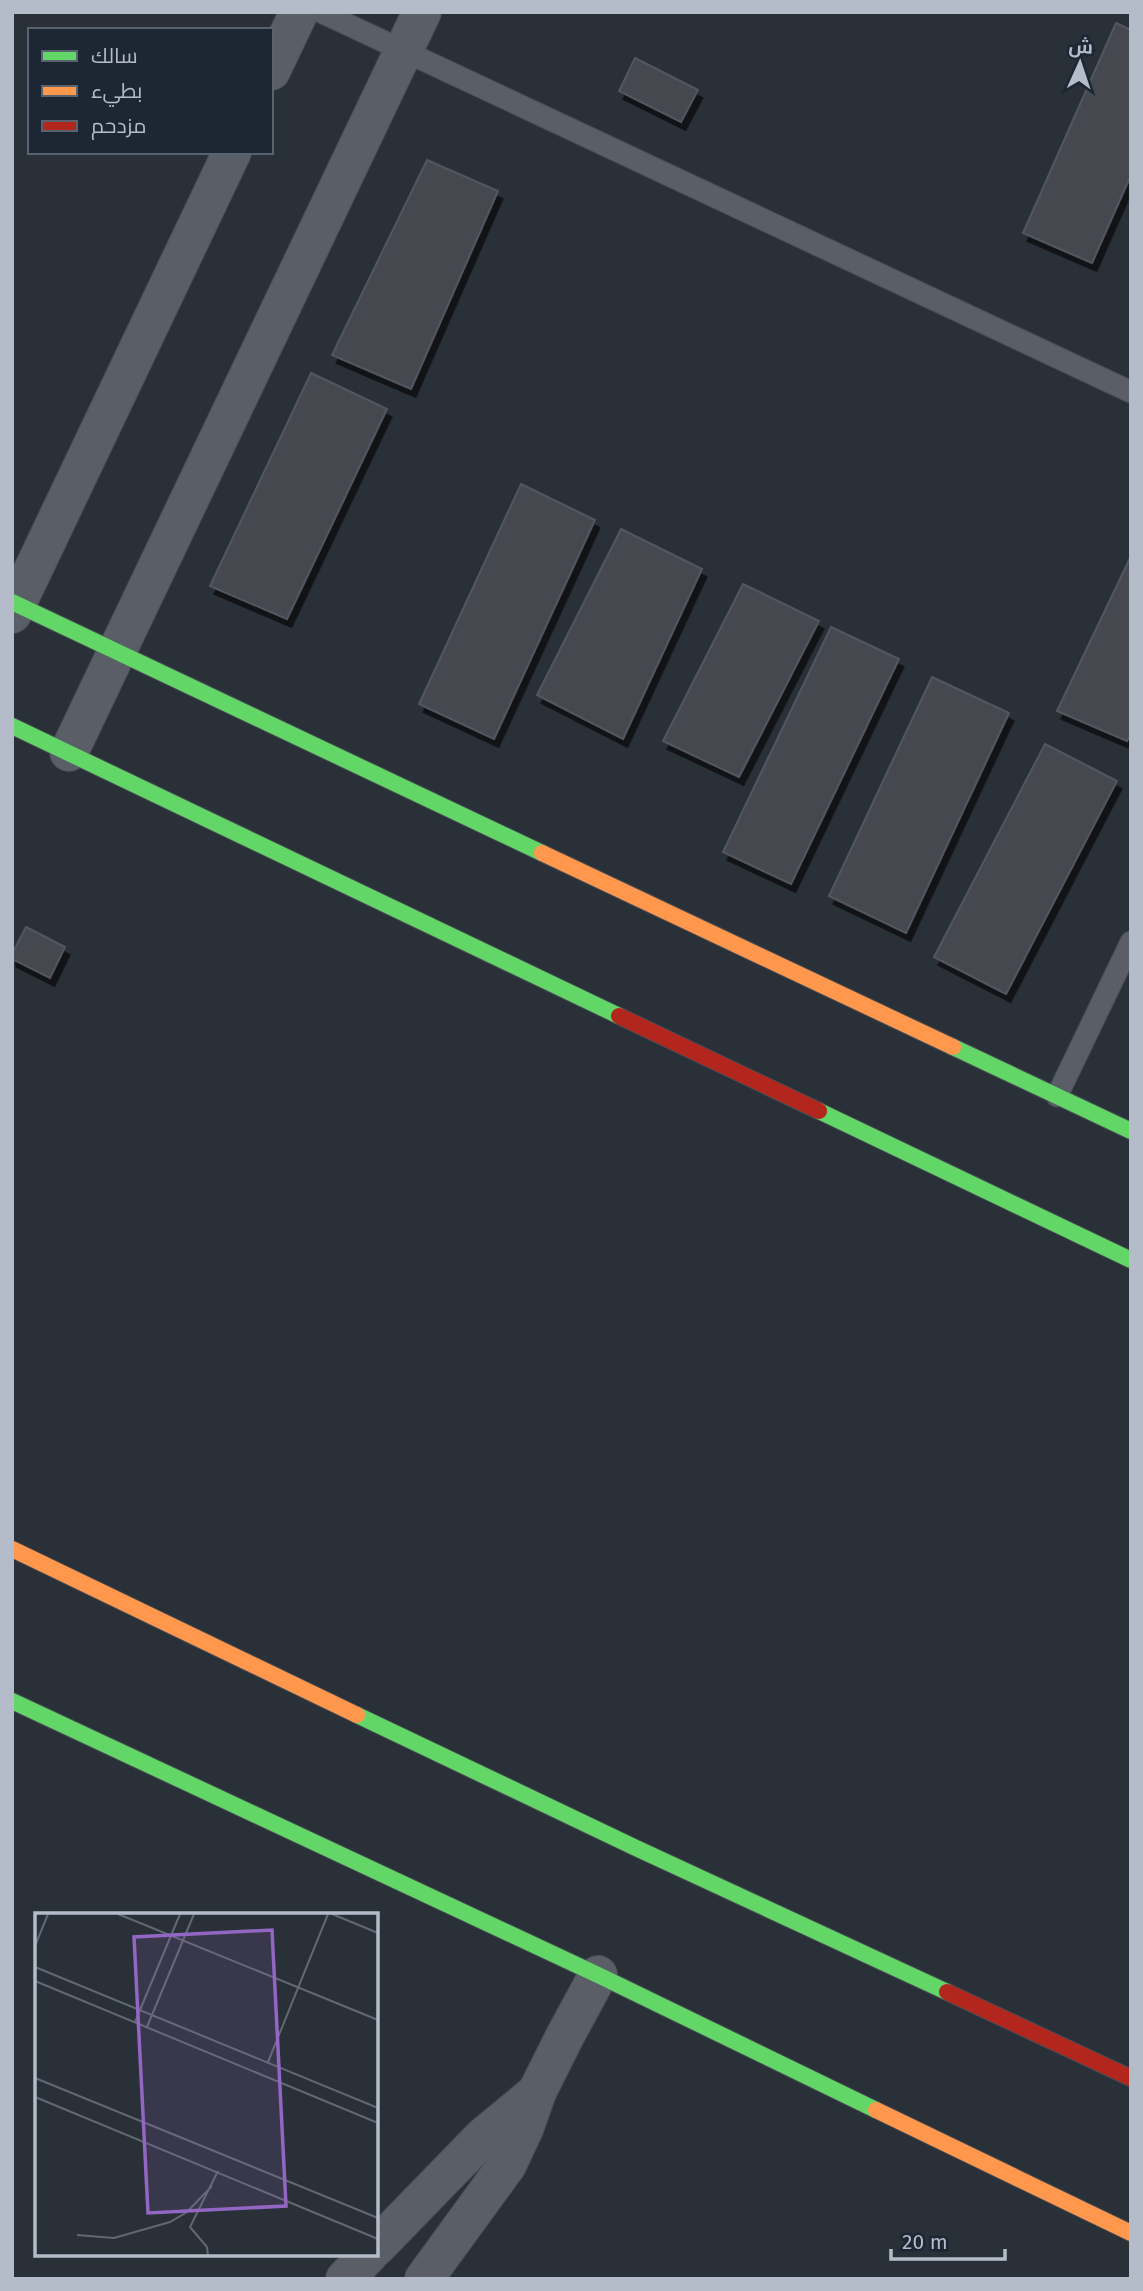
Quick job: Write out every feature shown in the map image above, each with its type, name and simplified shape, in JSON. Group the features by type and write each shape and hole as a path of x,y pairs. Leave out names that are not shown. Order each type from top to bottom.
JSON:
{"street":[{"path":"273,67 299,12"},
{"path":"69,752 422,12"},
{"path":"231,154 14,606 117,651 1131,1131"},
{"path":"12,726 1131,1260"},
{"path":"12,1549 624,1842 1131,2078"},
{"path":"12,1701 598,1975 1131,2233"},
{"path":"424,2279 507,2165 524,2130 537,2092 598,1975"},
{"path":"378,2245 484,2137 537,2092"},
{"path":"345,2279 367,2256"}],"lane":[{"path":"321,12 1131,392"},
{"path":"1057,1096 1131,942"}],"building":[{"path":"1116,23 1131,30 1131,175 1092,263 1023,233"},
{"path":"635,58 698,90 681,122 619,91"},
{"path":"427,160 498,191 411,389 332,355"},
{"path":"311,373 387,409 287,619 210,586"},
{"path":"521,484 595,520 494,739 419,704"},
{"path":"621,529 702,569 623,739 537,695"},
{"path":"1131,556 1131,733 1127,741 1057,711"},
{"path":"743,584 819,621 739,777 663,741"},
{"path":"831,627 899,659 791,884 723,852"},
{"path":"932,677 1009,713 906,933 829,896"},
{"path":"1045,744 1117,781 1006,994 934,957"},
{"path":"26,927 65,947 50,978 12,959"}],"traffic: fast":[{"path":"12,602 542,853"},
{"path":"12,726 619,1016"},
{"path":"953,1047 1131,1131"},
{"path":"819,1111 1131,1260"},
{"path":"12,1701 598,1975 876,2110"},
{"path":"357,1715 947,1992"}],"traffic: slow":[{"path":"542,853 953,1047"},
{"path":"12,1549 357,1715"},
{"path":"876,2110 1131,2233"}],"traffic: jam":[{"path":"619,1016 819,1111"},
{"path":"947,1992 1131,2078"}]}
